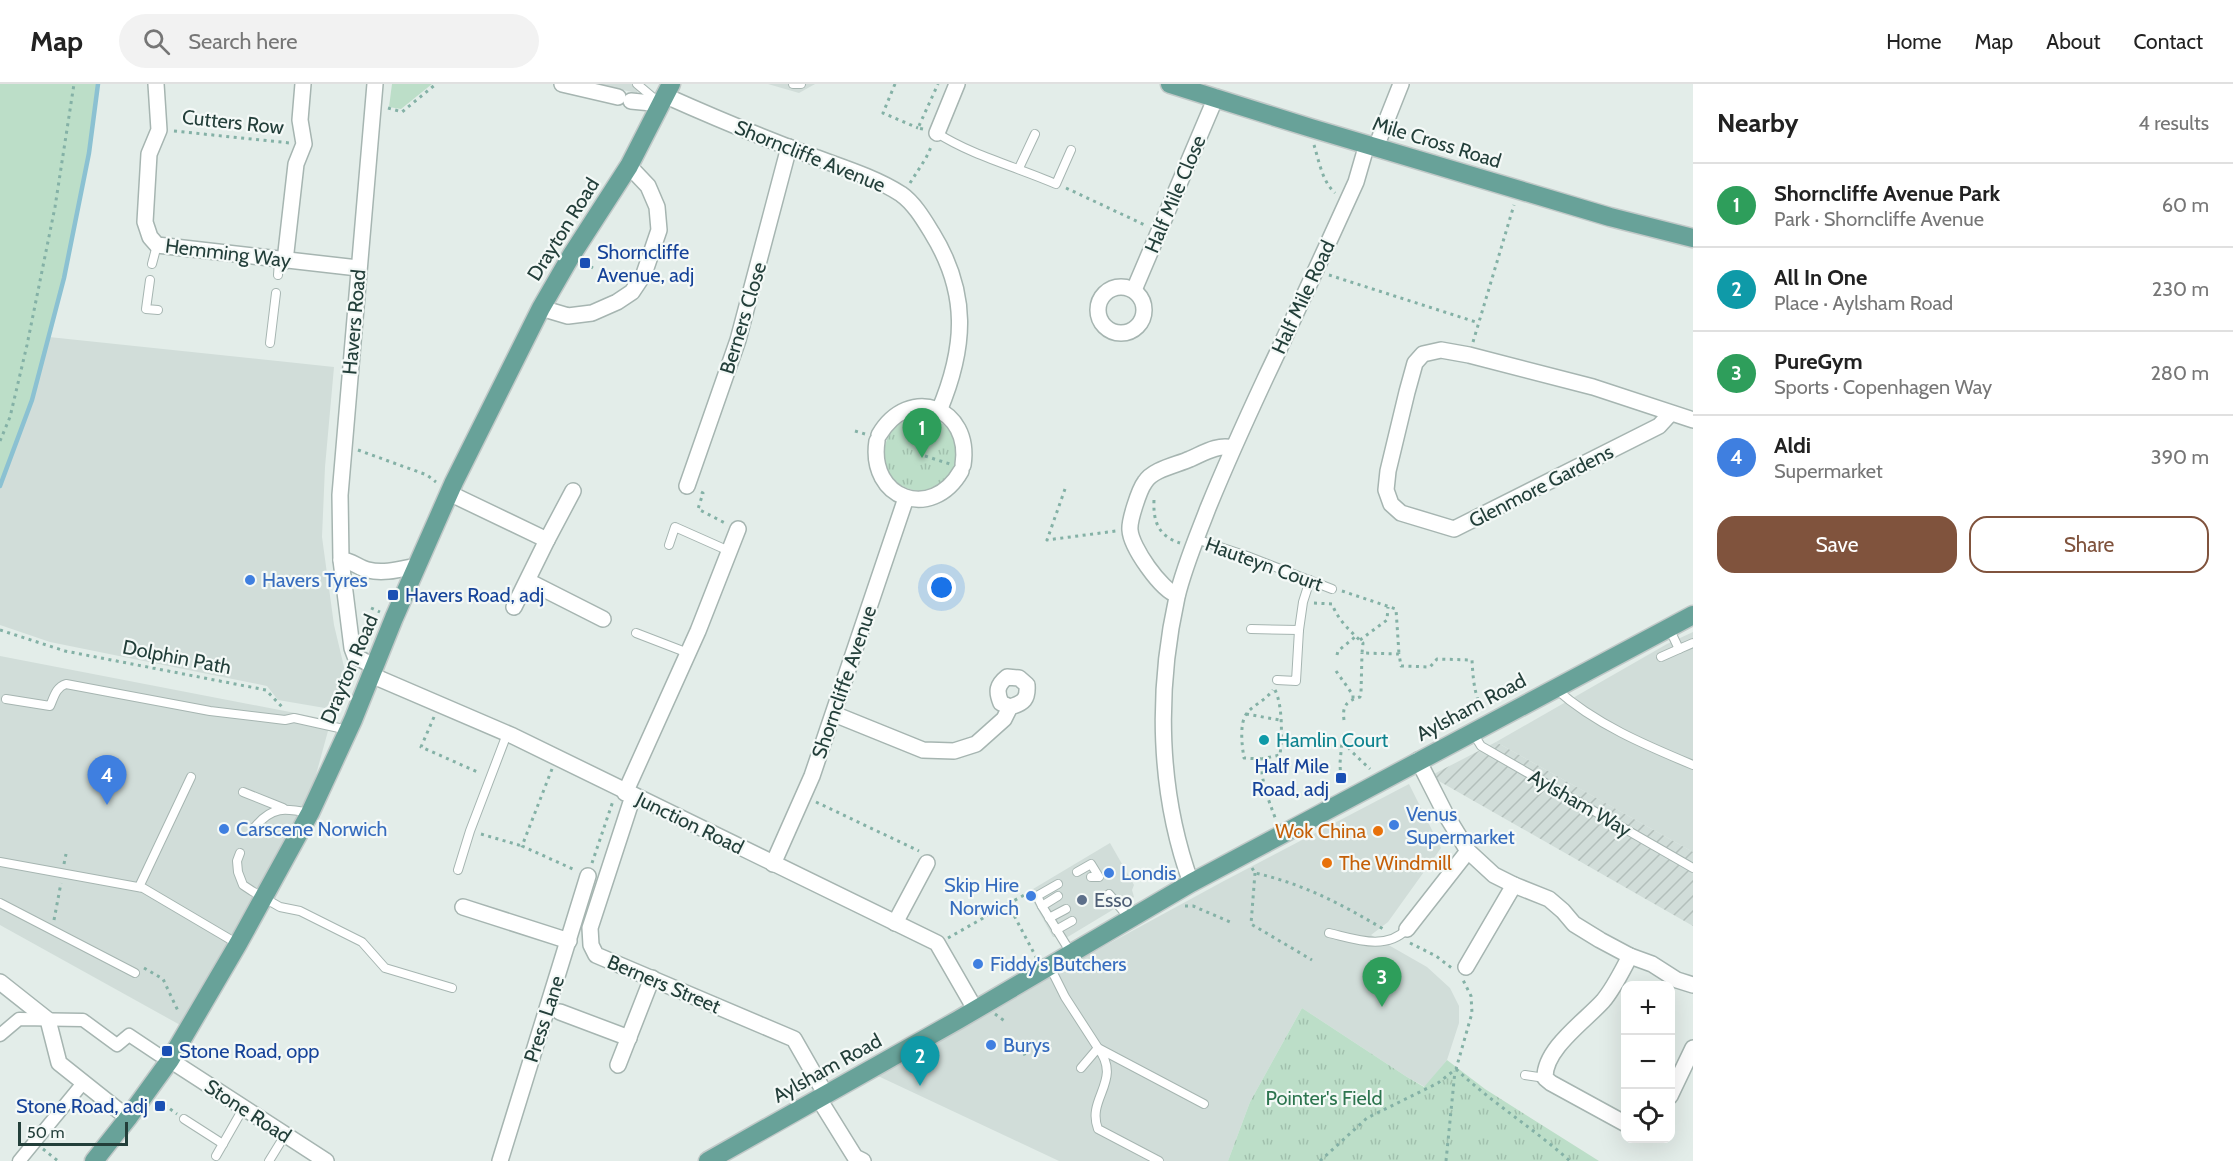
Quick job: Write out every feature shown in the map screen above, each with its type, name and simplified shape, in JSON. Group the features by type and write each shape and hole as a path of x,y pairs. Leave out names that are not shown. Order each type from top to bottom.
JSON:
{"main road":[{"name":"Mile Cross Road","path":"1170,84 1610,217 1693,238"},
{"name":"Drayton Road","path":"94,1161 128,1118 238,944 310,813 449,493 541,308 629,166 667,95"},
{"name":"Aylsham Road","path":"708,1161 823,1097 1191,883 1693,615"}],"street":[{"name":"Hemming Way","path":"156,84 159,130 149,154 145,222 150,237 157,245 281,266 358,268"},
{"path":"281,266 296,164 303,144 300,120 303,84"},
{"name":"Havers Road","path":"373,671 355,656 352,648 341,560 340,495 375,84"},
{"name":"Shorncliffe Avenue","path":"562,84 625,99 667,95 789,147 862,175 903,195 922,217 946,255 958,295 960,330 956,366 939,411"},
{"path":"937,133 957,84"},
{"name":"Half Mile Road","path":"1191,883 1179,849 1169,802 1162,727 1169,641 1189,541 1401,84"},
{"name":"Half Mile Close","path":"1134,290 1216,97"},
{"name":"Berners Close","path":"687,486 738,340 789,147"},
{"path":"541,308 568,316 592,313 617,302 632,291 645,274 659,230 657,207 648,186 629,166"},
{"name":"Glenmore Gardens","path":"1670,414 1659,426 1454,529 1401,513 1391,504 1386,490 1388,471 1415,363 1423,354 1433,350 1470,355 1593,387 1693,420"},
{"path":"925,407 939,411 950,418 964,440 965,453 962,468 948,489 939,495 928,499 906,498 894,491 880,475 875,455 878,438 886,422 897,413 911,408 925,407"},
{"path":"1177,596 1171,594 1154,575 1132,540 1130,529 1145,481 1155,474 1218,447 1233,448"},
{"path":"514,607 573,491"},
{"path":"449,493 547,540"},
{"name":"Shorncliffe Avenue","path":"773,864 804,796 834,714 906,498"},
{"name":"Berners Street","path":"738,529 688,653 625,792 590,928 592,950 596,955 794,1039 855,1157 863,1161"},
{"path":"341,560 347,560 368,570 385,571 417,566"},
{"path":"528,581 603,619"},
{"name":"Junction Road","path":"373,671 937,943"},
{"path":"834,714 923,750 954,751 976,744 1004,719 1010,707"},
{"path":"1418,760 1446,815 1468,851 1494,875 1549,899 1574,924 1630,956 1652,964 1677,980 1693,985"},
{"path":"1403,933 1468,851"},
{"path":"895,923 927,863"},
{"name":"Press Lane","path":"500,1161 588,876"},
{"path":"1460,971 1514,885"},
{"path":"463,907 569,940"},
{"path":"937,943 975,1009"},
{"path":"1621,1121 1558,1088 1545,1078 1545,1069 1559,1045 1605,999 1630,956"},
{"path":"618,1065 652,978"},
{"path":"0,982 48,1020 59,1063 128,1118"},
{"path":"560,1012 629,1038"},
{"path":"0,1035 19,1020 83,1020 117,1045 129,1035 165,1057"},
{"path":"1674,1089 1693,1048"},
{"name":"Stone Road","path":"165,1057 326,1161"},
{"path":"19,1161 83,1083"}],"lane":[{"path":"637,84 667,95"},
{"path":"793,84 801,84"},
{"path":"937,133 974,152 1056,184 1071,150"},
{"path":"1019,168 1035,134"},
{"path":"152,264 157,245"},
{"path":"150,280 146,309 158,310"},
{"path":"270,343 276,293"},
{"path":"669,545 675,527 729,551"},
{"name":"Hauteyn Court","path":"1189,541 1248,556 1332,589"},
{"path":"1277,680 1296,681 1299,630 1303,602 1310,580"},
{"path":"1669,626 1679,649"},
{"path":"1251,629 1299,630"},
{"path":"636,633 688,653"},
{"path":"1661,657 1693,643"},
{"path":"6,699 50,706 56,692 66,684 210,711 285,720 294,718 348,730"},
{"path":"1555,688 1574,705 1643,744 1693,765"},
{"name":"Aylsham Way","path":"1472,732 1481,746 1693,868"},
{"path":"458,870 470,831 507,734"},
{"path":"139,887 191,777"},
{"path":"243,792 285,809 310,813"},
{"path":"255,827 270,812 285,809"},
{"path":"240,853 237,861 238,872 243,885 280,907 300,910 362,942 385,968 452,988"},
{"path":"0,862 143,888 238,944"},
{"path":"1077,872 1091,864 1095,877"},
{"path":"1058,884 1036,896 1071,953"},
{"path":"1042,906 1058,896"},
{"path":"1109,899 1129,919"},
{"path":"0,903 136,969"},
{"path":"1049,918 1066,909"},
{"path":"1056,930 1072,921"},
{"path":"1329,933 1382,942 1403,933"},
{"path":"1046,968 1103,1055 1108,1074 1095,1110 1094,1120 1098,1129 1159,1161"},
{"path":"1081,1068 1098,1048"},
{"path":"1098,1048 1204,1104"},
{"path":"1525,1075 1545,1078"},
{"path":"216,1156 244,1107"},
{"path":"184,1119 223,1144"},
{"path":"269,1161 285,1135"}],"path":[{"path":"0,441 10,417 56,207 74,84"},
{"path":"388,108 402,112 436,84"},
{"path":"896,84 883,113 918,128"},
{"path":"1311,128 1322,172 1330,189 1346,204"},
{"name":"Cutters Row","path":"159,130 303,144"},
{"path":"903,195 926,158 937,133"},
{"path":"1056,184 1158,232"},
{"path":"1470,355 1519,190"},
{"path":"1316,271 1479,323"},
{"path":"358,450 427,475 449,493"},
{"path":"1155,474 1156,486 1153,502 1155,524 1161,534 1189,541"},
{"path":"687,486 703,493 698,509 738,529"},
{"path":"1065,489 1047,540 1130,529"},
{"path":"1332,589 1396,609 1401,666 1430,667 1437,659 1472,660 1476,697 1489,723"},
{"path":"1303,602 1332,604 1334,613 1362,643 1361,693 1360,697 1345,705 1344,720"},
{"path":"1360,640 1387,620 1388,607"},
{"name":"Dolphin Path","path":"0,630 65,651 266,690 282,708 292,710"},
{"path":"1337,655 1338,651 1355,637"},
{"path":"1362,653 1399,654"},
{"path":"1336,671 1353,695 1353,699"},
{"path":"1274,688 1280,699 1280,720 1282,738 1280,755 1261,759 1244,758 1242,737 1246,714 1266,699 1274,688"},
{"path":"439,704 421,747 490,777"},
{"path":"1246,714 1280,720"},
{"path":"1344,734 1340,778 1344,800"},
{"path":"1342,740 1360,761 1384,779"},
{"path":"522,846 556,758"},
{"path":"1261,759 1261,774 1266,796 1277,822 1270,826"},
{"path":"470,831 522,846 588,876 625,792"},
{"path":"804,796 930,856 927,863"},
{"path":"54,921 66,854"},
{"path":"1249,864 1255,873 1251,924 1312,960"},
{"path":"1255,873 1282,879 1317,892 1403,933 1460,971 1471,996 1472,1013 1456,1069 1446,1161"},
{"path":"937,943 1026,894"},
{"path":"1164,898 1186,906 1193,906 1230,922"},
{"path":"1008,904 1046,968"},
{"path":"136,969 163,979 176,1007"},
{"path":"1320,1161 1367,1118 1438,1083 1456,1069"},
{"path":"1456,1069 1474,1086 1551,1144 1569,1161"},
{"path":"159,1101 168,1108"},
{"path":"35,1142 58,1161"}],"shaded area":[{"path":"595,84 640,84 637,93"},
{"path":"768,84 815,84 799,93"},
{"path":"49,337 334,367 325,467 322,537 334,625 345,671 343,687 338,696 325,708 278,700 267,686 50,642 0,625 0,486 32,400"},
{"path":"1693,632 1693,852 1496,742 1667,644"},
{"path":"0,656 331,720 311,793 263,888 182,1026 0,925"},
{"path":"1496,742 1693,852 1693,926 1430,776"},
{"path":"1409,784 1441,848 1388,922 1371,935 1427,967 1450,988 1459,1006 1459,1023 1447,1060 1425,1087 1302,1008 1250,1102 1228,1161 1059,1161 878,1076 1066,967"},
{"path":"1110,843 1134,885 1132,890 1134,897 1061,941 1053,937 1028,892"}],"green space":[{"path":"0,84 98,84 89,153 64,278 32,400 0,486"},
{"path":"392,84 432,84 401,109 389,107"},
{"path":"921,417 942,423 952,433 958,454 952,475 942,485 921,491 900,485 890,475 884,454 890,433 900,423"},
{"name":"Pointer's Field","path":"1302,1008 1424,1087 1447,1060 1485,1089 1599,1161 1228,1161 1250,1102"}],"waterway":[{"path":"0,486 32,400 64,278 89,153 98,84"}],"place":[{"name":"Shorncliffe Avenue, adj","path":"585,263"},
{"name":"Shorncliffe Avenue Park","path":"922,458"},
{"name":"Havers Tyres","path":"250,580"},
{"name":"Havers Road, adj","path":"393,595"},
{"name":"Hamlin Court","path":"1264,740"},
{"name":"Half Mile Road, adj","path":"1341,778"},
{"name":"Aldi","path":"107,805"},
{"name":"Venus Supermarket","path":"1394,825"},
{"name":"Carscene Norwich","path":"224,829"},
{"name":"Wok China","path":"1378,831"},
{"name":"The Windmill","path":"1327,863"},
{"name":"Londis","path":"1109,873"},
{"name":"Skip Hire Norwich","path":"1031,896"},
{"name":"Esso","path":"1082,900"},
{"name":"Fiddy's Butchers","path":"978,964"},
{"name":"PureGym","path":"1382,1007"},
{"name":"Burys","path":"991,1045"},
{"name":"Stone Road, opp","path":"167,1051"},
{"name":"All In One","path":"920,1086"},
{"name":"Stone Road, adj","path":"160,1106"}]}
